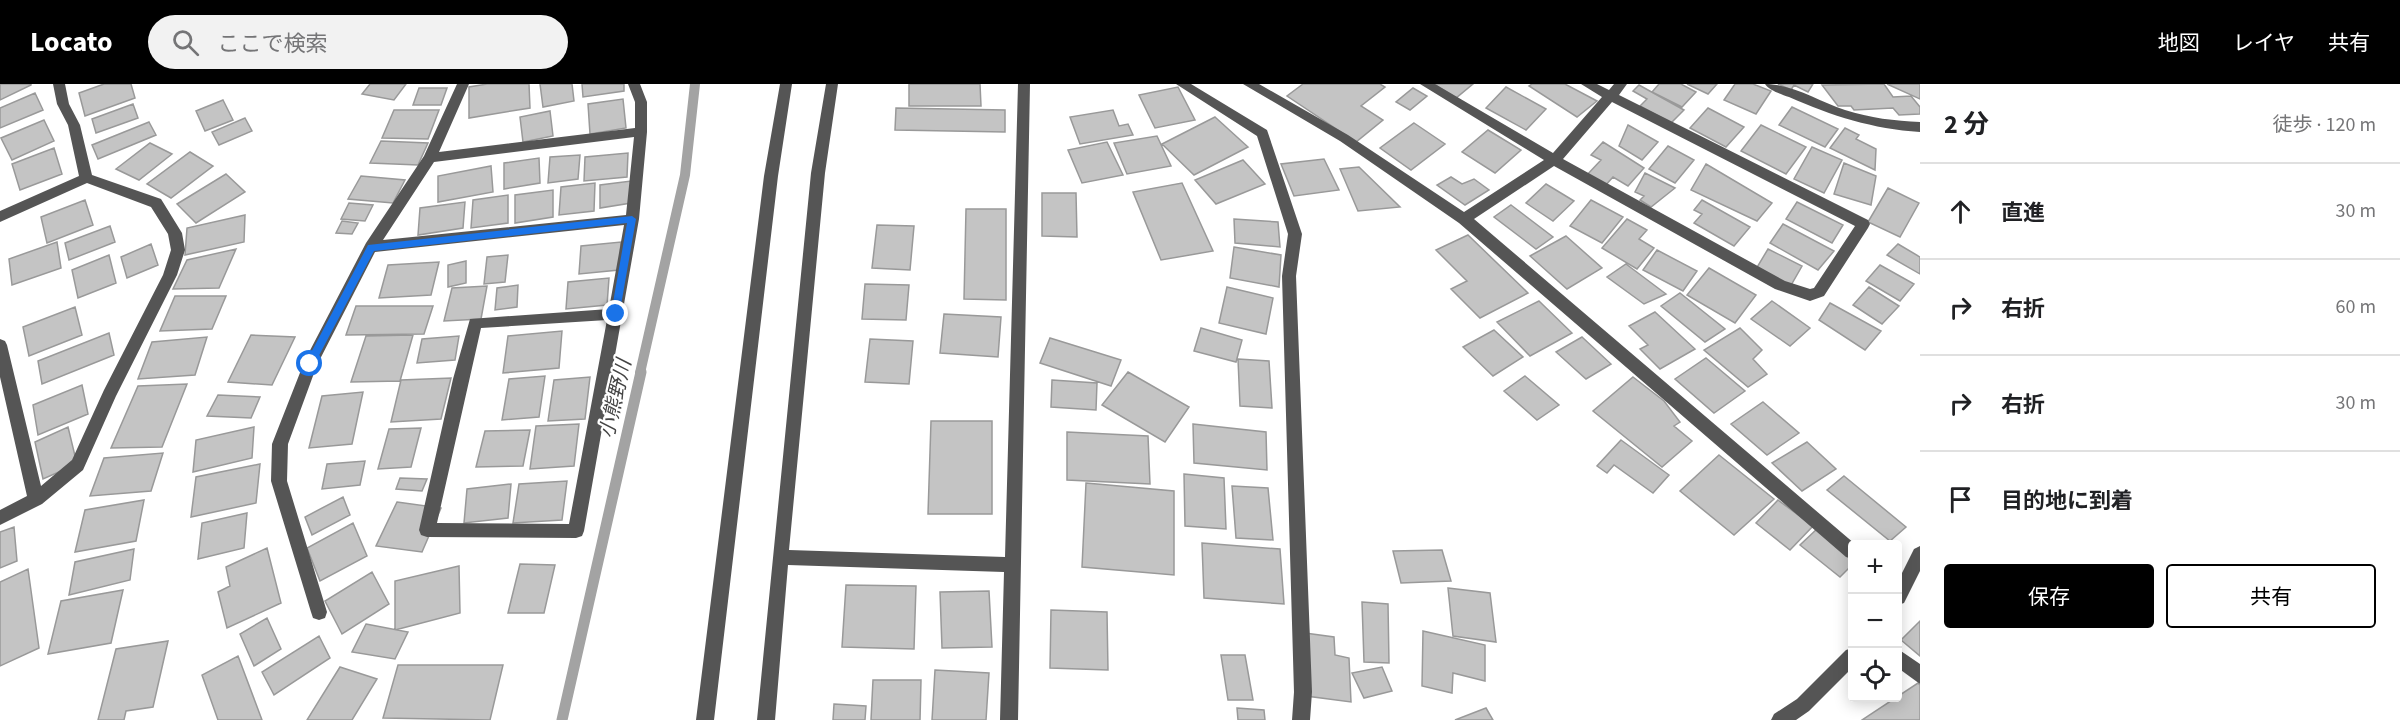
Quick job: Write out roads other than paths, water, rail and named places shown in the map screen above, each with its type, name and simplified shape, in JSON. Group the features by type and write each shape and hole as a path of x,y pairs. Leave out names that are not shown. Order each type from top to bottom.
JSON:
{"street":[{"path":"59,84 63,104 75,125 86,178"},
{"path":"319,612 279,481 280,444 310,364 371,247 430,158 463,84"},
{"path":"616,314 476,323 460,379 428,530 576,531 616,314 632,219 641,132 641,102 634,84"},
{"path":"705,720 771,176 786,84"},
{"path":"766,720 818,173 832,84"},
{"path":"1009,720 1024,163 1024,84"},
{"path":"1182,84 1263,133 1295,234 1289,276 1303,692 1301,720"},
{"path":"1249,84 1344,138 1464,219 1848,549"},
{"path":"1426,84 1554,160 1780,285 1810,295 1819,292 1863,224 1587,84"},
{"path":"1464,219 1554,160 1621,84"},
{"path":"1771,84 1826,110 1894,126 1920,127"},
{"path":"430,158 641,132"},
{"path":"0,217 86,178 156,204 175,233 178,250 170,275 109,395 78,465 36,499 0,519"},
{"path":"371,247 632,219"},
{"path":"0,345 36,499"},
{"path":"1902,587 1920,554"},
{"path":"780,557 1012,566"},
{"path":"1780,720 1803,705 1848,660"},
{"path":"1902,660 1920,675"}],"waterway":[{"name":"小熊野川","path":"640,373 685,175 695,84"},
{"name":"小熊野川","path":"562,720 641,372"}]}
